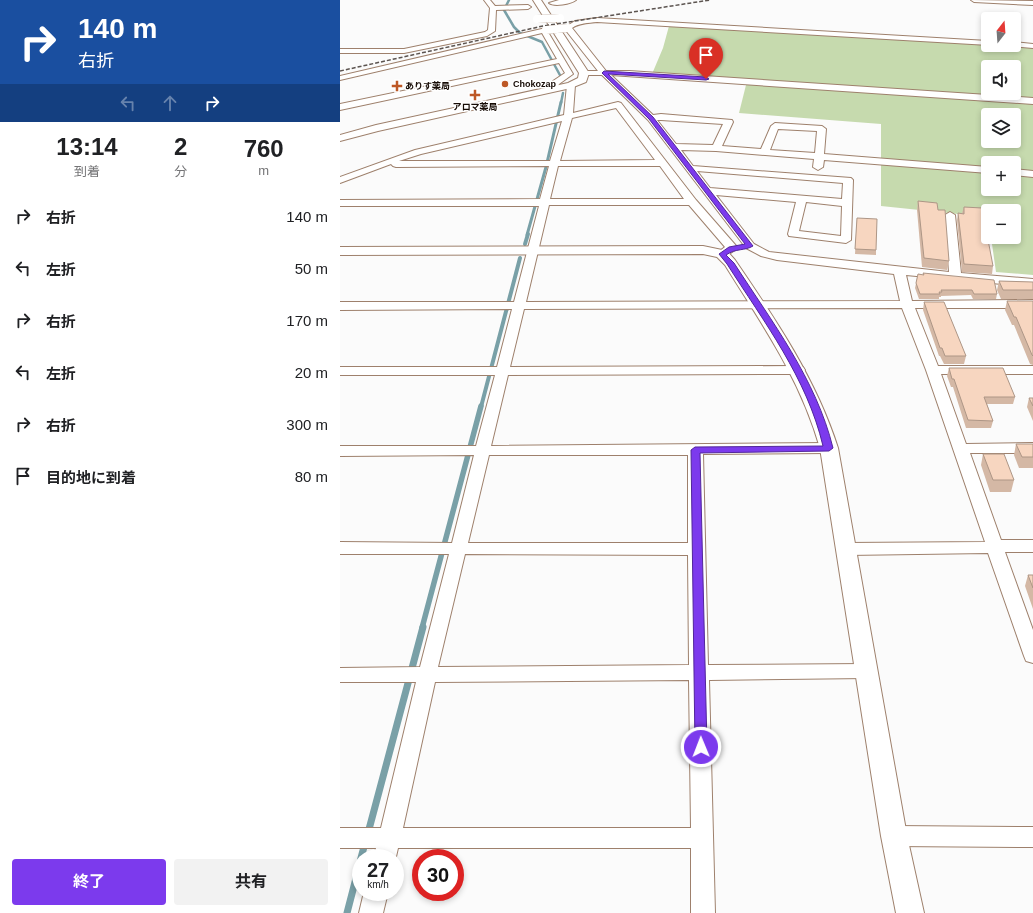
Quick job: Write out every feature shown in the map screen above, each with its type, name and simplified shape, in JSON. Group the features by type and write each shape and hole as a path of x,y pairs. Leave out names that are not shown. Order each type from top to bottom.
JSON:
{"street":[{"path":"487,0 501,8"},
{"path":"524,0 537,19 555,8 573,0"},
{"path":"340,138 376,128 572,85 583,80 584,73 537,0"},
{"path":"974,0 1033,3"},
{"path":"340,51 404,52 487,34 491,32 492,12 501,8 528,7"},
{"path":"340,78 545,30 568,28 571,24 597,20 981,43"},
{"path":"568,28 604,72 651,118 750,246 765,254 777,257 899,271 1033,283"},
{"path":"545,30 554,62 569,74 556,83 552,89"},
{"path":"1021,45 1033,46"},
{"path":"340,107 554,62"},
{"path":"584,73 604,72 1033,101"},
{"path":"385,845 423,675 449,548 495,371 532,250 538,203 561,118 572,85"},
{"path":"340,180 381,164 418,152 618,105 692,202 727,251 730,263 798,370 822,423 829,448 894,836 910,913"},
{"path":"651,118 661,117 728,122 716,148"},
{"path":"764,152 775,126 822,129 817,177"},
{"path":"674,147 716,148 981,169"},
{"path":"381,164 662,163"},
{"path":"690,169 698,168 848,180 846,240 793,234 802,199"},
{"path":"1021,173 1033,174"},
{"path":"708,191 848,203"},
{"path":"340,203 692,202"},
{"path":"950,214 955,275"},
{"path":"340,251 727,251 750,246"},
{"path":"899,271 907,304 933,370 996,546 1033,656"},
{"path":"340,306 757,306 1033,304"},
{"path":"340,371 798,370"},
{"path":"933,370 1033,370"},
{"path":"340,451 829,448"},
{"path":"960,448 1033,448"},
{"path":"695,450 703,913"},
{"path":"847,549 1033,546"},
{"path":"340,548 697,548"},
{"path":"340,675 699,671 867,671"},
{"path":"894,836 1033,837"},
{"path":"349,838 385,845 702,838"},
{"path":"371,913 374,901"}],"green space":[{"path":"669,26 981,44 981,52 1021,52 1021,46 1033,47 1033,275 996,272 992,244 1021,244 1021,204 981,204 981,216 881,206 881,124 739,113 747,81 652,74 663,48"}],"building":[{"path":"918,201 937,203 938,210 945,210 949,261 924,258"},
{"path":"964,207 981,208 981,244 989,244 993,266 964,264 958,213 964,214"},
{"path":"857,218 877,219 876,250 855,249"},
{"path":"923,273 994,280 997,294 974,294 972,290 941,290 942,292 939,292 940,294 920,294 916,283 918,274 924,275"},
{"path":"999,281 1033,282 1033,290 1003,290"},
{"path":"1007,301 1033,301 1033,356 1016,317 1014,317"},
{"path":"924,302 944,302 966,356 945,356 942,348 940,348"},
{"path":"949,368 1003,368 1015,397 984,397 993,421 968,420"},
{"path":"1029,398 1033,398 1033,406"},
{"path":"1016,444 1033,444 1033,457 1022,457"},
{"path":"983,454 1004,454 1014,480 993,480"},
{"path":"1028,575 1033,575 1033,588"}],"waterway":[{"path":"509,0 504,10 514,27 520,33 542,42 561,77"},
{"path":"561,103 563,93"},
{"path":"527,235 546,167 561,102"},
{"path":"525,244 528,234"},
{"path":"481,407 520,258"},
{"path":"422,628 481,406"},
{"path":"368,833 423,627"},
{"path":"363,849 365,843"},
{"path":"347,913 352,894"}],"railway":[{"path":"340,71 543,26 710,0"}],"place":[{"name":"Chokozap","path":"505,84"},
{"name":"ありす薬局","path":"397,86"},
{"name":"アロマ薬局","path":"475,95"}],"route":[{"path":"701,747 695,450 829,448 814,401 798,370 730,263 722,254 732,248 750,246 651,118 604,72 706,79"}]}
